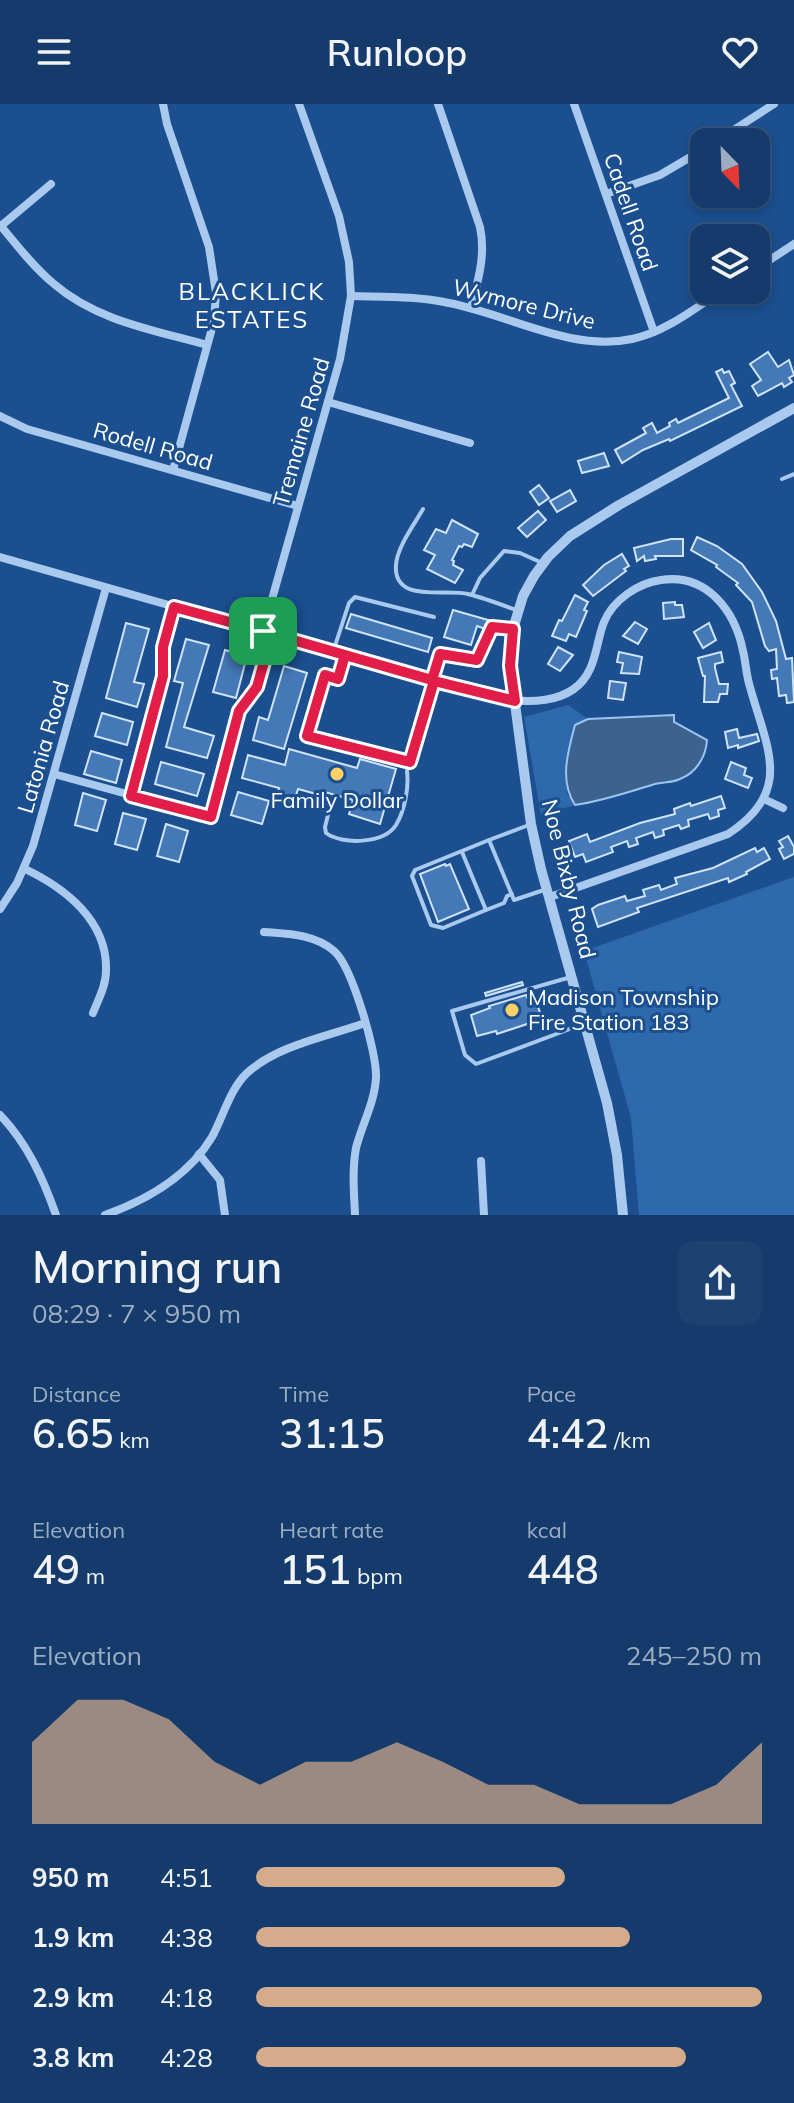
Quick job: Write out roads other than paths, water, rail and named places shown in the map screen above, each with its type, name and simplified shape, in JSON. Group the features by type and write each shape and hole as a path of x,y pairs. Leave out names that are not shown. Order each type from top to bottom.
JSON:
{"street":[{"path":"163,104 213,262 215,307 173,470"},
{"name":"Tremaine Road","path":"131,796 211,817 239,711 257,687 298,506 346,336 351,296 349,262 339,216 299,104"},
{"path":"438,104 484,245 483,262 471,308"},
{"name":"Cadell Road","path":"574,104 654,332"},
{"path":"737,128 774,104"},
{"path":"606,194 660,175 690,157"},
{"path":"51,184 1,225 37,269 82,305 117,320 207,345"},
{"path":"770,260 794,244"},
{"name":"Wymore Drive","path":"351,296 413,298 471,308 592,341 623,340 654,332 700,304"},
{"path":"328,402 470,443"},
{"name":"Noe Bixby Road","path":"623,1215 613,1128 531,824 510,666 513,629 528,585 557,547 589,522 794,408"},
{"name":"Rodell Road","path":"0,416 27,429 298,506"},
{"path":"0,557 515,701 558,697 576,688 589,672 604,621 631,591 658,580 698,584 711,592 728,610 739,638 750,690 774,752 773,786 751,820 728,834 548,893"},
{"name":"Latonia Road","path":"0,909 25,869 106,588"},
{"path":"54,774 131,796 163,676 163,647 174,607"},
{"path":"766,800 783,808"},
{"path":"25,869 61,889 75,901 97,931 107,973 93,1013"},
{"path":"264,932 311,938 336,952 350,978 365,1023 376,1074 372,1101 353,1167 355,1215"},
{"path":"105,1215 161,1190 199,1154 244,1076 260,1062 284,1050 365,1023"},
{"path":"0,1115 25,1146 56,1215"},
{"path":"199,1154 220,1180 225,1215"},
{"path":"481,1161 484,1215"}],"lane":[{"path":"782,479 794,474"},
{"path":"423,509 399,552 397,577 406,588 423,593 444,591 472,595 518,610"},
{"path":"472,595 480,578 504,551 520,553 543,563"},
{"path":"333,652 349,603 355,597 434,617"},
{"path":"307,804 329,811 325,827 331,837 357,841 380,836 396,825 409,784 407,771 440,654 477,660 492,627 513,629"},
{"path":"345,655 338,679 325,675 307,736 410,762"},
{"path":"512,894 507,896 504,903 443,928 431,925 412,876 415,870 531,824"},
{"path":"489,840 514,900 548,893"},
{"path":"462,852 486,910"},
{"path":"573,976 452,1011 465,1055 476,1064 586,1023"}],"place":[{"name":"Family Dollar","path":"337,774"},
{"name":"Madison Township Fire Station 183","path":"512,1010"}],"district":[{"name":"BLACKLICK ESTATES","path":"252,306"}]}
